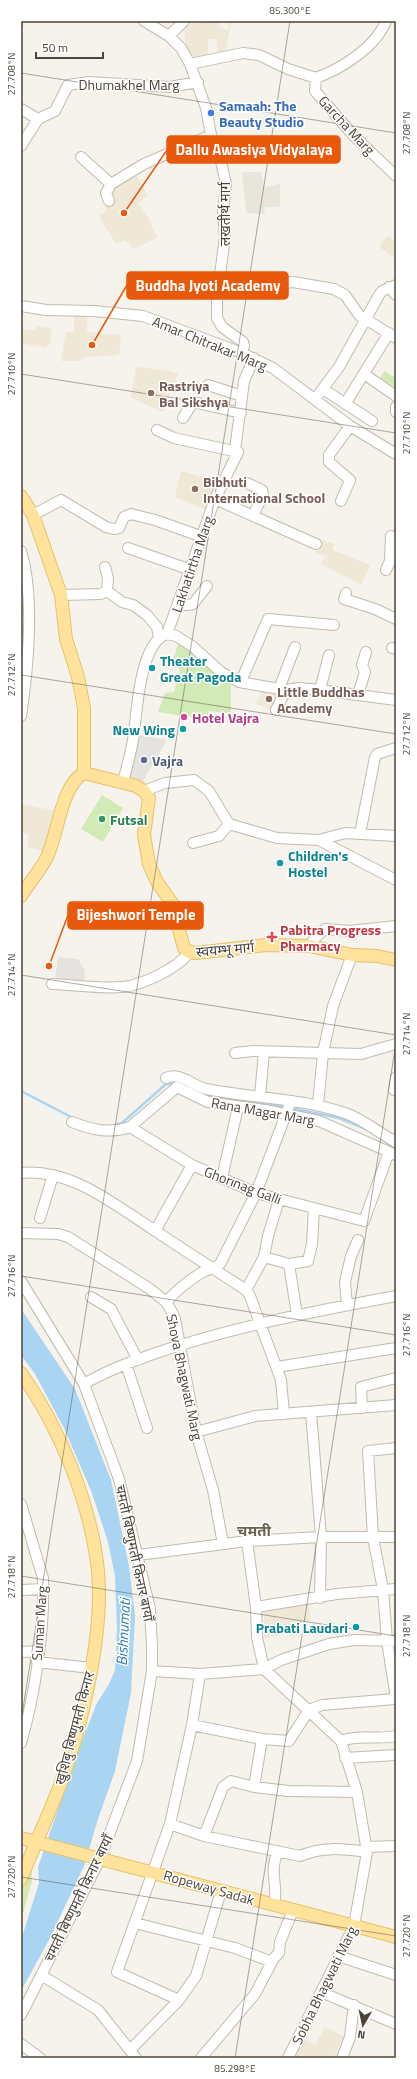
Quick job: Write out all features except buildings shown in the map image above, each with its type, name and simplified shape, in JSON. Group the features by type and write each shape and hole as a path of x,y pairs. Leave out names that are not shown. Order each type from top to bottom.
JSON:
{"main road":[{"path":"21,496 33,515 61,595 66,639 78,677 84,708 84,773"},
{"path":"84,773 136,786 144,791"},
{"path":"21,896 46,859 58,819 74,780 84,773"},
{"name":"स्वयम्भू मार्ग","path":"144,791 149,798 144,835 149,864 157,882 172,903 184,948 189,952 196,953 266,945 309,946 352,955 377,956 396,960"},
{"name":"खुशिबु बिष्णुमती किनार","path":"21,1373 34,1391 65,1452 76,1480 86,1510 94,1546 98,1596 91,1668 85,1701 71,1750 40,1843 21,1878"},
{"name":"Ropeway Sadak","path":"21,1838 396,1937"}],"street":[{"name":"लखतीर्थ मार्ग","path":"144,21 169,36 180,48 190,64 198,82 212,135 220,157 226,184 224,213 226,237 218,290"},
{"path":"169,36 184,21"},
{"path":"316,78 340,68 381,34 386,21"},
{"name":"Garcha Marg","path":"190,64 243,54 259,55 288,69 316,78 315,91 353,135 396,176"},
{"name":"Dhumakhel Marg","path":"38,119 55,111 68,84 89,82 170,87 198,82"},
{"path":"21,109 38,119 21,146"},
{"path":"109,201 106,193 111,184 161,156 212,135"},
{"path":"81,157 111,184"},
{"path":"242,353 244,346 243,342 222,327 217,318 218,290 293,282 334,289 345,294 354,309 366,319 392,336 364,374 345,404"},
{"path":"315,398 339,367 379,295 394,289"},
{"name":"Amar Chitrakar Marg","path":"21,306 46,310 94,310 143,316 242,353 273,368 315,398 350,426 396,454"},
{"path":"217,344 222,327"},
{"name":"Lakhatirtha Marg","path":"117,782 123,782 134,739 135,716 144,669 151,650 163,637 178,603 203,537 215,498 238,452 235,450 244,381 254,358"},
{"path":"364,374 396,396"},
{"path":"208,385 242,396"},
{"path":"323,389 372,422"},
{"path":"183,418 193,402 241,413"},
{"path":"396,407 396,412"},
{"path":"341,501 350,480 329,462 329,455 350,426"},
{"path":"157,430 174,438 238,452"},
{"path":"247,483 262,490 263,494 253,516"},
{"path":"215,498 316,544"},
{"path":"33,515 61,500 106,527 114,529 119,528 124,517 131,514 155,520 203,537"},
{"path":"386,570 390,561 391,536"},
{"path":"128,548 191,570"},
{"path":"21,551 28,584 28,610 27,662 21,716"},
{"path":"105,567 108,578 107,591"},
{"path":"178,603 186,605 193,604 207,586"},
{"path":"61,595 101,594 107,591"},
{"path":"107,591 122,602 133,605 147,615 163,637 176,636 192,646 221,672 239,682 282,690 299,688 396,700"},
{"path":"346,593 344,599 375,609 396,620"},
{"path":"239,682 251,661 268,620 334,625"},
{"path":"276,710 295,646"},
{"path":"358,695 365,672 362,665 366,652"},
{"path":"320,690 329,655"},
{"path":"360,834 375,757 378,754 396,748"},
{"path":"144,791 166,783 194,780 209,791 229,824 277,838 319,840 338,834 396,836"},
{"path":"193,843 219,836 229,824"},
{"path":"319,840 396,880"},
{"path":"309,946 325,929 350,931 396,926"},
{"path":"52,984 123,987 154,977 180,963 189,952"},
{"path":"318,1106 323,1053 333,1006 352,955"},
{"path":"234,1053 264,1052 361,1054 396,1044"},
{"path":"260,1096 264,1052"},
{"path":"166,1078 177,1076 198,1087 206,1089 291,1101 318,1106 347,1114 396,1142"},
{"path":"394,1090 396,1077"},
{"name":"Rana Magar Marg","path":"130,1127 177,1087 205,1101 265,1110 318,1121 392,1154"},
{"path":"166,1302 174,1293 202,1272 214,1269 220,1264 256,1193 291,1101"},
{"path":"222,1178 238,1106"},
{"path":"72,1122 101,1131 120,1130 130,1127"},
{"name":"Ghorinag Galli","path":"130,1127 192,1165 256,1193 364,1221 392,1154"},
{"path":"155,1231 192,1165"},
{"path":"21,1173 34,1172 53,1175 97,1192 246,1290 281,1380 284,1414"},
{"path":"40,1218 53,1175"},
{"path":"246,1290 264,1257 268,1236 279,1200"},
{"path":"264,1257 288,1264 308,1261 312,1244 314,1208"},
{"name":"Shova Bhagwati Marg","path":"21,1233 58,1234 68,1237 150,1289 166,1302 175,1320 196,1432 214,1490 222,1544"},
{"path":"347,1305 345,1282 351,1256 358,1240"},
{"path":"288,1264 297,1315"},
{"name":"चमती बिष्णुमती किनार बायाँ","path":"21,1280 25,1290 84,1384 120,1479 150,1609 152,1671 137,1761 96,1858 21,2015"},
{"path":"84,1384 100,1374 180,1345 260,1323 396,1296"},
{"path":"92,1297 111,1309 138,1360"},
{"path":"277,1367 396,1348"},
{"path":"126,1364 147,1428"},
{"path":"362,1408 361,1386 396,1378"},
{"path":"196,1432 255,1416 396,1405"},
{"path":"311,1412 321,1537 322,1563 320,1598"},
{"path":"192,1725 262,1739 289,1740 309,1710 322,1705 395,1698 391,1641 373,1537 368,1451 396,1448"},
{"name":"Suman Marg","path":"21,1504 43,1578 37,1662 26,1711 21,1743"},
{"path":"138,1555 247,1542 321,1537 396,1537"},
{"path":"247,1542 256,1608 257,1637 264,1669 341,1741 347,1739 369,1737 384,1738 396,1736"},
{"path":"21,1590 43,1589"},
{"path":"256,1608 337,1594 396,1589"},
{"path":"152,1671 200,1674 264,1669 281,1660 329,1644 354,1640 391,1641"},
{"path":"21,1652 38,1651"},
{"path":"37,1662 91,1668"},
{"path":"179,2000 117,1972 170,1824 192,1725 200,1674"},
{"path":"254,1788 262,1739"},
{"name":"Sobha Bhagwati Marg","path":"288,2058 354,1926 367,1850 358,1792 345,1758 341,1741"},
{"path":"345,1758 396,1755"},
{"path":"204,1836 223,1786 231,1781 254,1788 295,1791 358,1792"},
{"path":"170,1824 204,1836 300,1856 314,1850 336,1848 367,1850 396,1846"},
{"path":"274,1905 276,1898 272,1872 278,1851"},
{"path":"41,1975 98,2010 133,2054 179,2000 196,1976 221,1891"},
{"path":"201,2058 255,1994 272,1962 279,1953 280,1942 293,1910"},
{"path":"135,1923 234,1948 272,1962"},
{"path":"338,1956 396,1975"},
{"path":"321,1992 396,2024"},
{"path":"342,2058 350,2037 354,2005"},
{"path":"21,2044 40,2058"}],"shaded area":[{"path":"208,21 220,21 219,28 228,30 229,21 232,21 224,56 205,61 186,53 184,24 207,23","holes":["208,39 217,39 217,56 208,56"]},
{"path":"242,172 261,172 264,187 280,184 280,207 265,207 264,214 246,213"},
{"path":"136,175 148,196 138,203 149,218 157,238 134,249 125,240 116,244 99,216 107,210 105,206 112,202 107,192"},
{"path":"388,235 396,242 396,259 379,247"},
{"path":"74,311 87,312 87,332 121,335 119,355 85,357 81,361 61,361 66,332 74,333"},
{"path":"38,326 51,328 51,342 45,348 21,343 21,329 34,331"},
{"name":"Rastriya Bal Sikshya","path":"136,367 171,371 178,374 163,412 131,398"},
{"name":"Bibhuti International School","path":"181,471 218,481 205,510 175,497"},
{"path":"323,540 334,544 333,550 370,565 361,585 321,564 326,556 315,552 320,542"},
{"name":"Little Buddhas Academy","path":"263,689 281,694 274,711 256,704"},
{"name":"Vajra","path":"139,735 167,740 142,783 127,779"},
{"path":"21,804 57,811 43,851 27,847 29,835 21,833"},
{"path":"58,957 78,959 85,971 84,983 55,982"},
{"path":"308,1604 311,1620 291,1625 289,1630 277,1636 264,1638 264,1608 274,1605"},
{"path":"325,2027 344,2036 334,2058 290,2058 301,2037 315,2045"}],"green space":[{"path":"384,371 396,378 395,387 380,378"},
{"path":"179,642 231,683 231,714 209,711 208,720 158,712 165,693 174,692 180,669 171,665"},
{"name":"Futsal","path":"102,795 123,808 103,842 81,829"},
{"path":"31,1865 32,1881 21,1921 21,1880"}],"water":[{"name":"Bishnumati","path":"21,1309 75,1389 111,1480 129,1566 135,1616 131,1693 115,1771 98,1819 84,1866 50,1938 21,1991 21,1940 39,1883 38,1867 81,1743 97,1703 109,1684 115,1670 117,1629 115,1576 108,1542 92,1493 65,1430 35,1374 21,1355"}],"waterway":[{"path":"112,1126 122,1123 166,1084 174,1084"},
{"path":"21,1091 73,1118"},
{"path":"243,1102 286,1107"},
{"path":"291,1108 339,1118 366,1129"},
{"path":"384,1140 396,1150"}],"place":[{"name":"Samaah: The Beauty Studio","path":"211,113"},
{"name":"Dallu Awasiya Vidyalaya","path":"124,213"},
{"name":"Buddha Jyoti Academy","path":"92,345"},
{"name":"Rastriya Bal Sikshya","path":"151,393"},
{"name":"Bibhuti International School","path":"195,489"},
{"name":"Theater Great Pagoda","path":"152,668"},
{"name":"Little Buddhas Academy","path":"269,699"},
{"name":"Hotel Vajra","path":"184,717"},
{"name":"New Wing","path":"183,729"},
{"name":"Vajra","path":"144,760"},
{"name":"Futsal","path":"102,819"},
{"name":"Children's Hostel","path":"280,863"},
{"name":"Pabitra Progress Pharmacy","path":"272,937"},
{"name":"Bijeshwori Temple","path":"49,966"},
{"name":"Prabati Laudari","path":"356,1627"}],"district":[{"name":"चमती","path":"254,1530"}]}
